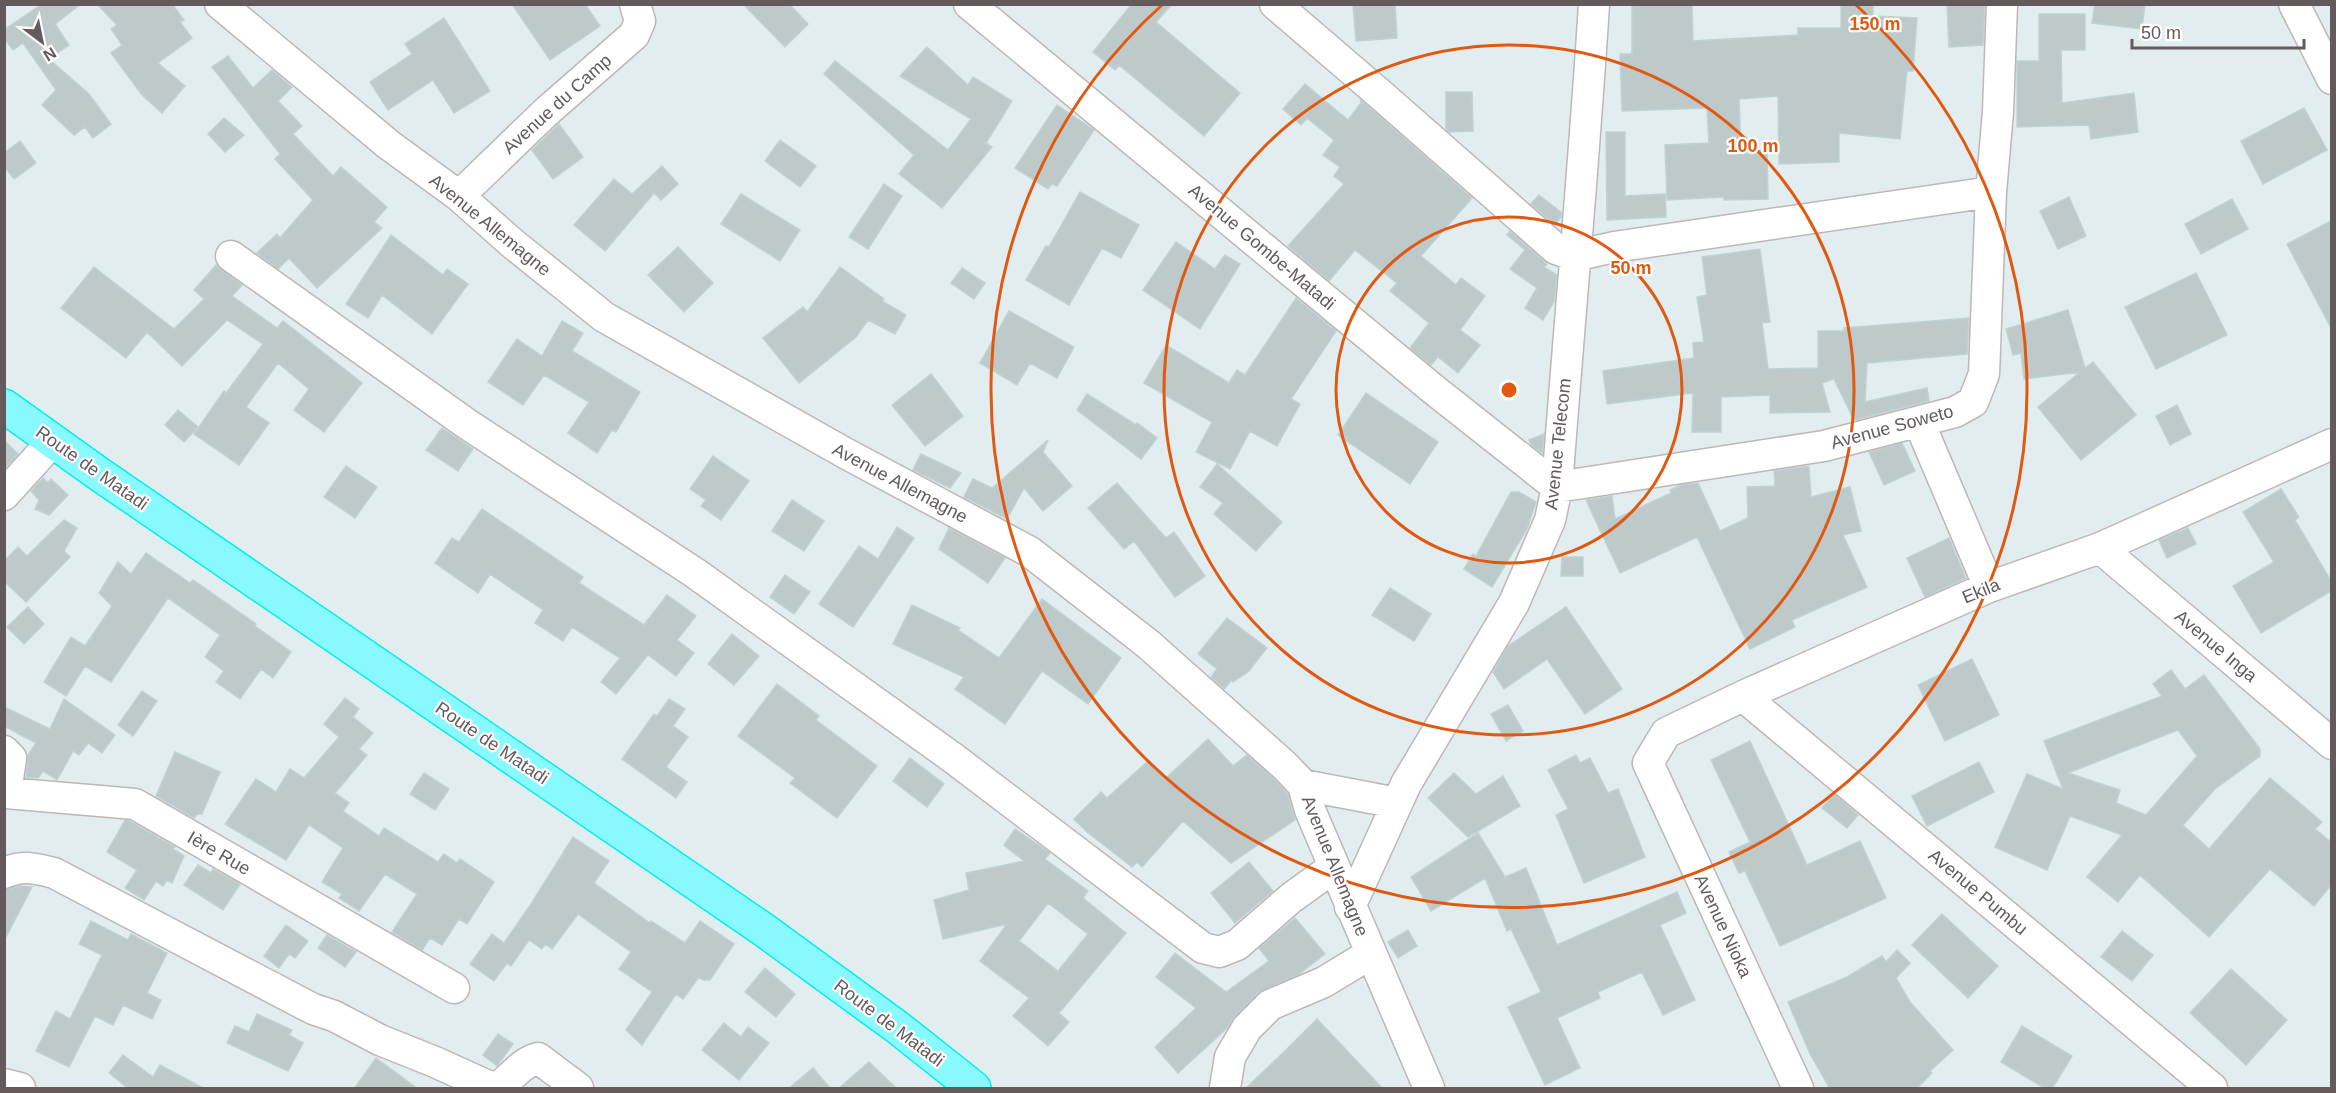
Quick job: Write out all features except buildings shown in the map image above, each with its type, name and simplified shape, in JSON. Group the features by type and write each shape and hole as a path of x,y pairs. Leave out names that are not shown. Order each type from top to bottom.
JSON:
{"highway":[{"name":"Route de Matadi","path":"4,406 764,930 897,1027 974,1089"}],"street":[{"name":"Avenue Allemagne","path":"220,4 389,145 459,196 512,243 604,317 844,453 1030,552 1148,644 1285,766 1303,785 1310,810 1350,907 1429,1089"},
{"name":"Avenue du Camp","path":"459,196 545,113 634,35 640,21 635,4"},
{"name":"Avenue Gombe-Matadi","path":"969,4 1433,389 1557,487"},
{"path":"1275,4 1556,249 1575,256 1614,247 1991,192"},
{"name":"Avenue Telecom","path":"1350,907 1397,802 1460,691 1514,603 1550,520 1557,487 1583,176 1594,4"},
{"name":"Avenue Soweto","path":"1557,487 1824,446 1919,423 1955,412 1973,402 1984,374 1991,192 1998,112 2002,4"},
{"path":"2294,4 2331,79"},
{"path":"231,256 467,424 695,573 953,758 1203,948 1219,952 1237,945 1291,897 1334,867"},
{"path":"1919,423 1989,587"},
{"path":"4,495 53,441"},
{"name":"Ekila","path":"1648,763 1666,733 1743,696 1989,587 2100,548 2331,444"},
{"name":"Avenue Inga","path":"2100,548 2331,744"},
{"name":"Avenue Pumbu","path":"1743,696 2212,1089"},
{"name":"Ière Rue","path":"4,751 11,758 6,793 135,804 454,988"},
{"name":"Avenue Nioka","path":"1648,763 1798,1089"},
{"path":"1303,785 1397,802"},
{"path":"4,873 18,867 31,866 54,873 314,1009 351,1023 380,1040 488,1086 499,1087 531,1059 538,1058 578,1089"},
{"path":"1225,1089 1230,1057 1247,1028 1270,1005 1324,982 1370,954"},
{"path":"4,1083 20,1089"}]}
